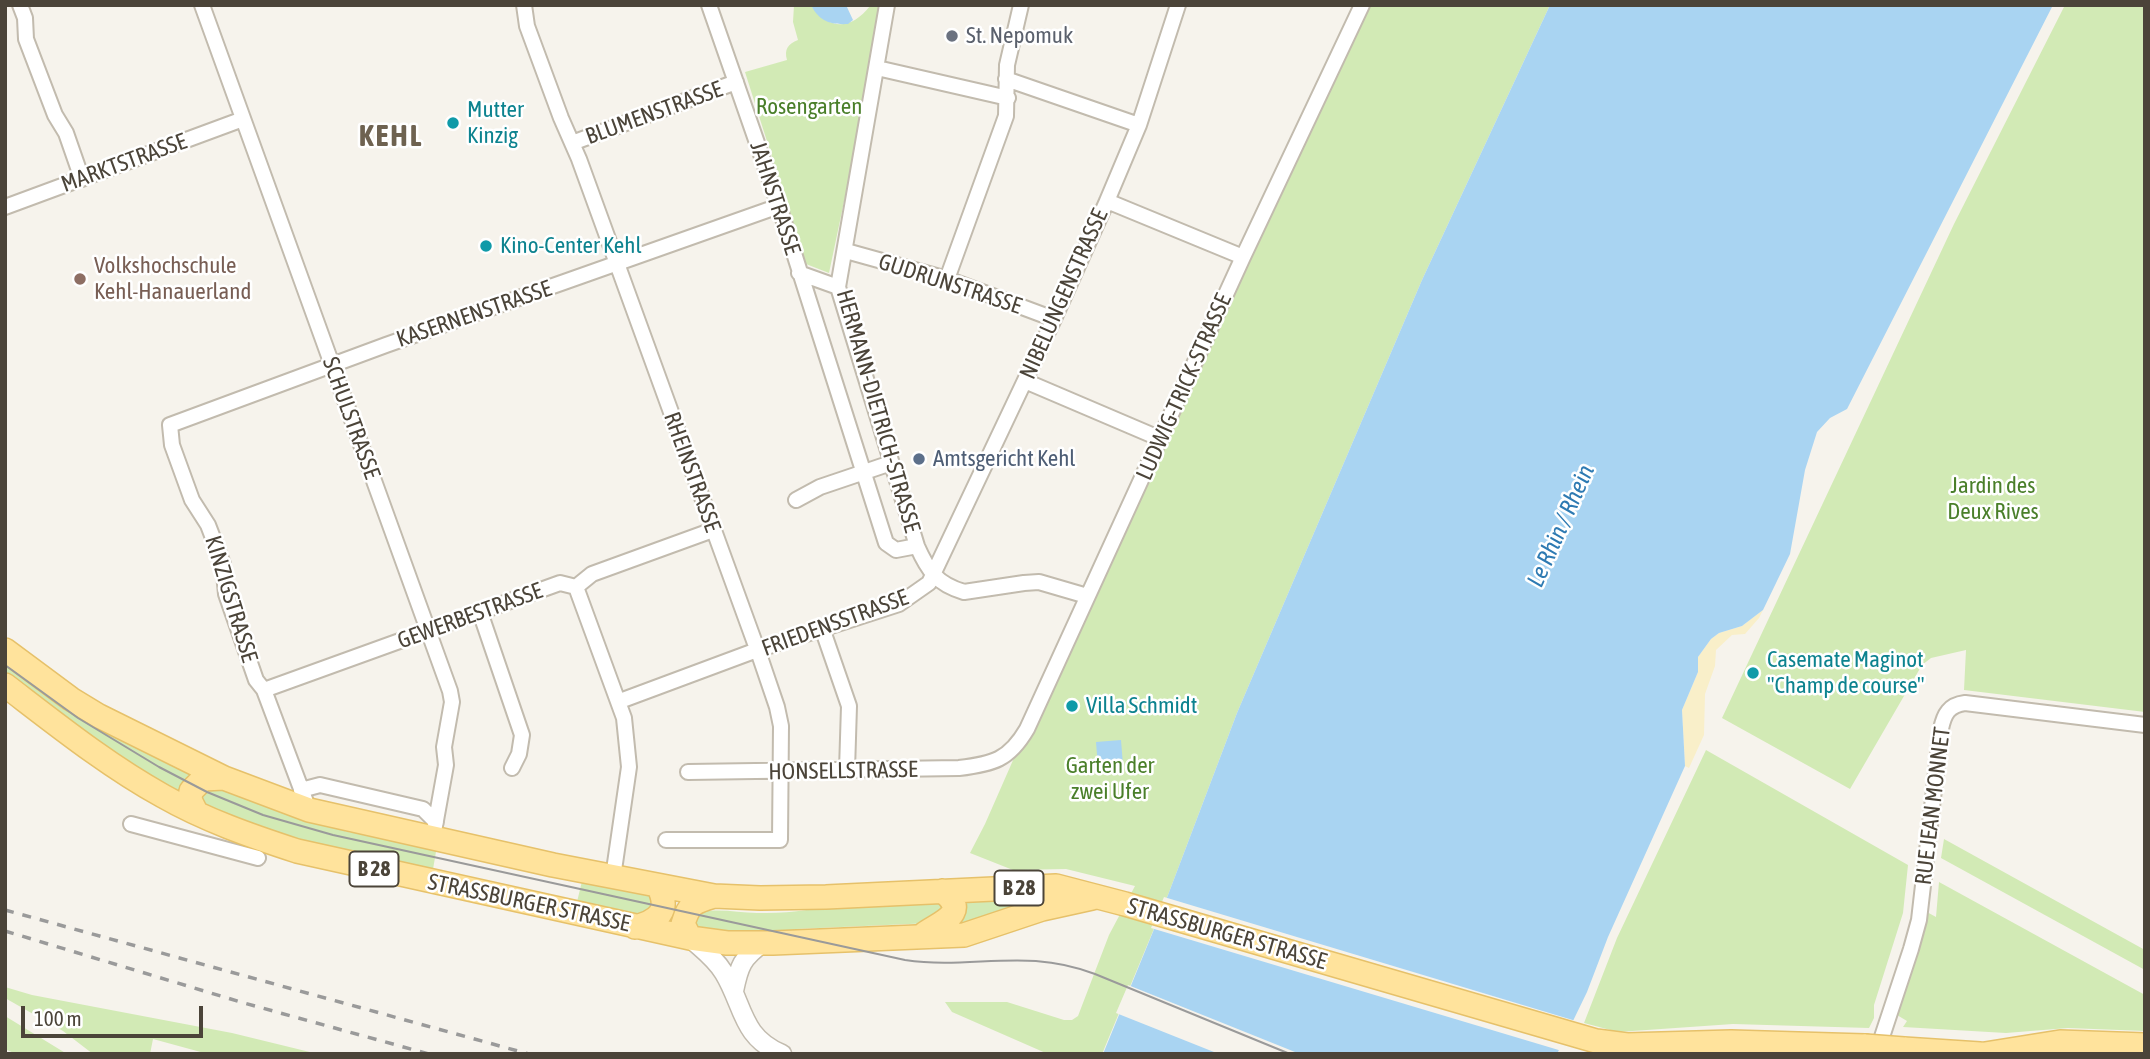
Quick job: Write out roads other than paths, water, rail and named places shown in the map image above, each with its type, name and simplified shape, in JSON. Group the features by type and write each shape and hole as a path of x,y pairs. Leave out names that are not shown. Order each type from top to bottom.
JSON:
{"main road":[{"name":"STRASSBURGER STRASSE","path":"5,650 71,699 99,716 224,778 267,796 305,800 434,829 613,877 659,886 714,895 760,898 1056,886 1578,1036 1627,1045 1731,1042 1982,1054 2060,1042 2145,1045"},
{"name":"STRASSBURGER STRASSE","path":"5,685 163,797 263,840 297,851 690,938 727,943 763,943 964,935 1042,909 1095,897"},
{"path":"196,812 190,800 195,786 203,779 224,778"},
{"path":"635,927 650,923 661,913 663,900 659,886"},
{"path":"920,937 950,919 953,905 951,899 942,891"},
{"path":"690,938 683,924 686,912 690,905 714,895"}],"street":[{"path":"20,5 25,18 26,39 82,179"},
{"name":"SCHULSTRASSE","path":"202,5 450,691 452,702 444,747 446,765 434,829"},
{"name":"RHEINSTRASSE","path":"524,5 527,26 617,263 757,650 781,726 780,840 666,839"},
{"name":"JAHNSTRASSE","path":"709,5 779,206 799,273 838,287"},
{"name":"HERMANN-DIETRICH-STRASSE","path":"887,5 838,287 917,546 934,577"},
{"path":"947,279 1006,116 1006,79 1021,5"},
{"name":"NIBELUNGENSTRASSE","path":"934,577 1107,201 1139,125 1178,5"},
{"name":"LUDWIG-TRICK-STRASSE","path":"997,761 1016,747 1027,729 1243,257 1362,5"},
{"path":"877,68 1008,99"},
{"path":"1006,79 1139,125"},
{"name":"BLUMENSTRASSE","path":"572,143 736,82"},
{"name":"MARKTSTRASSE","path":"5,207 243,119"},
{"path":"1107,201 1243,257"},
{"name":"KASERNENSTRASSE","path":"170,425 779,206"},
{"name":"GUDRUNSTRASSE","path":"846,251 947,279 1054,319"},
{"name":"HERMANN-DIETRICH-STRASSE","path":"799,273 886,542 896,550 917,546"},
{"path":"1025,381 1161,439"},
{"name":"KINZIGSTRASSE","path":"170,425 172,445 192,500 208,525 223,564 226,594 256,680 264,690 305,800"},
{"path":"796,500 820,487 891,463"},
{"name":"GEWERBESTRASSE","path":"264,690 560,583 576,587 592,574 713,530"},
{"name":"FRIEDENSSTRASSE","path":"620,701 757,650 900,604 920,592 934,577 964,592 1039,583 1051,584 1087,596"},
{"path":"576,587 624,718 629,767 613,877"},
{"path":"480,612 512,699 522,735 519,754 512,768"},
{"path":"822,628 849,706 847,769"},
{"name":"RUE JEAN MONNET","path":"1871,1050 1911,949 1919,919 1941,729 1946,713 1956,704 1965,704 2145,725"},
{"name":"HONSELLSTRASSE","path":"688,772 959,768 997,761"},
{"path":"267,796 283,785 294,772"},
{"path":"131,824 258,858"},
{"path":"690,938 713,958 734,991 744,1020 751,1031 765,1045 782,1054"},
{"path":"734,991 741,963 763,943"}],"water":[{"path":"811,5 846,5 853,20 848,24 830,23 821,18"},
{"name":"Le Rhin / Rhein","path":"1550,5 2053,5 1847,409 1830,418 1817,432 1805,470 1790,554 1763,610 1742,626 1719,633 1698,657 1698,672 1682,710 1685,766 1608,937 1587,992 1557,1054 1103,1054 1168,895 1237,713 1422,280"},
{"path":"1121,740 1123,765 1098,767 1096,742"}],"tram line":[{"path":"5,665 78,718 159,767 207,792 263,815 333,835 905,960 954,963 1022,960 1070,966 1290,1054"}],"railway":[{"path":"5,910 529,1054"},
{"path":"5,931 244,1003 429,1054"}],"place":[{"name":"St. Nepomuk","path":"952,36"},
{"name":"Mutter Kinzig","path":"453,123"},
{"name":"Kino-Center Kehl","path":"486,246"},
{"name":"Volkshochschule Kehl-Hanauerland","path":"80,279"},
{"name":"Amtsgericht Kehl","path":"919,459"},
{"name":"Casemate Maginot \"Champ de course\"","path":"1753,673"},
{"name":"Villa Schmidt","path":"1072,706"}],"district":[{"name":"KEHL","path":"391,137"}],"park label":[{"name":"Rosengarten","path":"809,107"},
{"name":"Jardin des Deux Rives","path":"1993,499"},
{"name":"Garten der zwei Ufer","path":"1110,779"}]}
